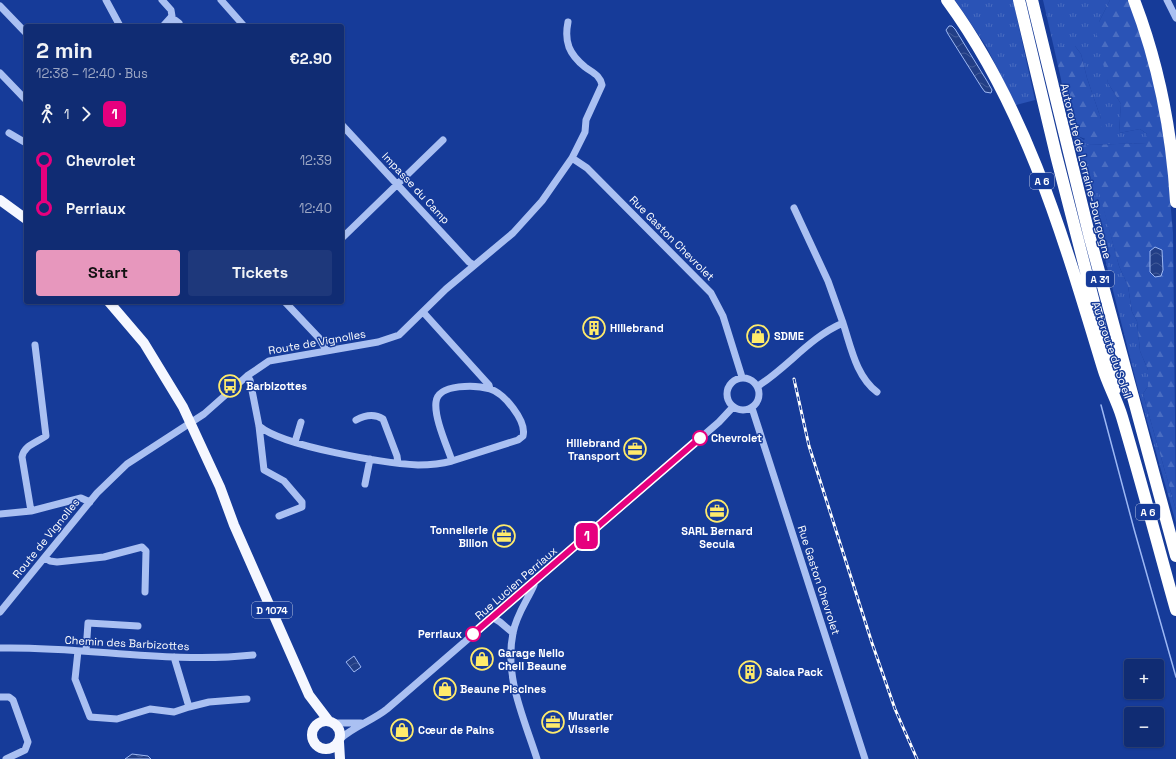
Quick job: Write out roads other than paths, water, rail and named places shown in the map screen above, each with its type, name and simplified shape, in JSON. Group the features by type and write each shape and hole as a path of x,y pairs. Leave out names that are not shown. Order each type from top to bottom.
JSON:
{"highway":[{"name":"Autoroute du Soleil","path":"947,0 987,61 1024,135 1052,208 1105,375 1121,415 1176,610"},
{"name":"A 31","path":"1019,0 1056,155 1113,373 1121,415"},
{"name":"Autoroute de Lorraine-Bourgogne","path":"1032,0 1092,249 1176,556"},
{"path":"1134,0 1148,40 1162,95 1171,150 1176,202"}],"main road":[{"path":"0,200 24,218"},
{"name":"D 1074","path":"111,304 157,362 220,487 234,526 309,695 314,727"},
{"name":"D 1074","path":"309,695 331,722"},
{"path":"334,759 313,741 312,734 314,727 318,723 331,722 340,730 340,759"},
{"path":"323,749 332,748 339,740"}],"street":[{"path":"106,0 119,24"},
{"path":"162,0 171,10 172,16 165,24"},
{"path":"221,0 242,24"},
{"path":"1167,0 1176,18"},
{"path":"0,6 24,31"},
{"path":"170,20 176,20 179,23"},
{"name":"Route de Vignolles","path":"0,612 90,502 127,464 149,448 188,425 208,411 247,376 263,364 277,358 378,342 399,335 446,289 521,225 554,185 571,160 585,132 586,120 602,85 597,74 575,57 568,45 566,40 568,22"},
{"path":"0,73 24,98"},
{"name":"Impasse du Camp","path":"344,127 469,262 474,265"},
{"path":"9,133 24,142"},
{"path":"344,236 443,140"},
{"name":"Rue Gaston Chevrolet","path":"571,160 587,168 711,293 723,316 742,377"},
{"path":"794,208 828,281 859,370 867,385 878,392"},
{"path":"287,304 322,342 326,350"},
{"path":"423,312 489,385 490,389"},
{"path":"758,386 769,379 818,337 843,323"},
{"path":"31,511 22,457 23,452 46,436 35,345"},
{"path":"247,376 250,380 259,426 264,470 284,481 302,502 302,507 279,516"},
{"path":"742,377 751,379 758,386 760,390 759,400 752,408 742,410 733,407 727,397 728,387 736,379 742,377"},
{"path":"259,426 271,433 295,442 370,459 420,465 452,461 518,440 523,436 521,419 500,396 490,389 455,387 445,389 438,395 436,402 437,412 452,461"},
{"name":"Rue Lucien Perriaux","path":"339,740 363,723 378,716 387,709 719,422 733,407"},
{"name":"Rue Gaston Chevrolet","path":"752,408 865,759"},
{"path":"356,420 363,416 371,415 376,415 383,419 397,456 398,463"},
{"path":"295,442 301,422"},
{"path":"365,484 370,459"},
{"path":"0,514 31,511 81,498 90,502"},
{"path":"45,558 50,561 57,562 104,556 142,547 146,551 145,592"},
{"path":"532,583 534,585 517,618 513,633 511,653 512,680 537,759"},
{"path":"492,618 500,622 513,633"},
{"path":"138,626 88,623 75,679 90,717 117,720 150,709 174,712 209,702 247,699"},
{"name":"Chemin des Barbizottes","path":"0,648 29,647 174,658 228,658 253,655"},
{"path":"174,658 189,707"},
{"path":"0,697 9,697 13,700 28,742 25,750 6,759"},
{"name":"Rue Lucien Perriaux","path":"331,722 363,723"}],"water":[{"path":"949,26 952,26 955,29 987,81 992,90 991,93 985,92 982,88 948,34 946,30"},
{"path":"1155,247 1162,250 1163,270 1161,276 1155,277 1150,272 1150,251"},
{"path":"354,656 361,667 354,672 346,662"},
{"path":"132,754 148,756 151,759 125,759"}],"waterway":[{"path":"1101,405 1176,677"}],"railway":[{"path":"794,379 809,446 872,643 895,709 917,759"}],"place":[{"name":"Hillebrand","path":"594,328"},
{"name":"SDME","path":"758,336"},
{"name":"Barbizottes","path":"230,386"},
{"name":"Chevrolet","path":"700,438"},
{"name":"Hillebrand Transport","path":"635,449"},
{"name":"SARL Bernard Secula","path":"717,511"},
{"name":"Tonnellerie Billon","path":"504,536"},
{"name":"Perriaux","path":"473,634"},
{"name":"Garage Nello Cheli Beaune","path":"482,659"},
{"name":"Saica Pack","path":"750,672"},
{"name":"Beaune Piscines","path":"445,689"},
{"name":"Muratier Visserie","path":"553,722"},
{"name":"Cœur de Pains","path":"402,730"}]}
